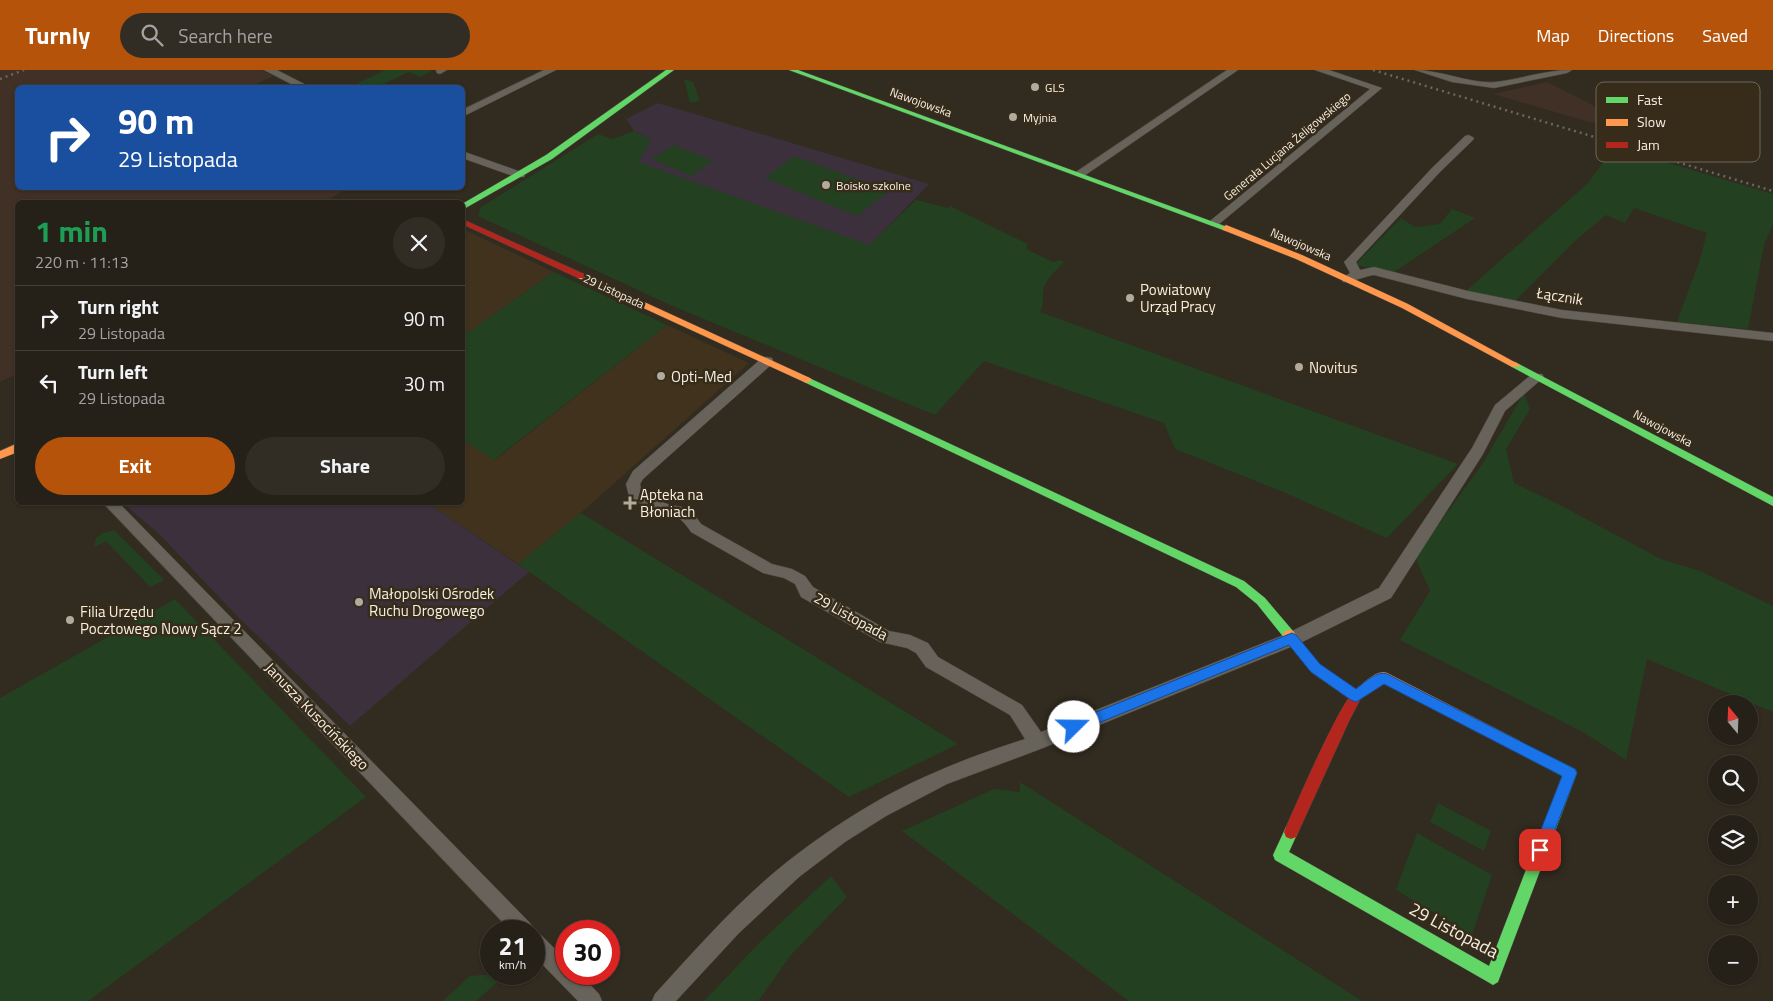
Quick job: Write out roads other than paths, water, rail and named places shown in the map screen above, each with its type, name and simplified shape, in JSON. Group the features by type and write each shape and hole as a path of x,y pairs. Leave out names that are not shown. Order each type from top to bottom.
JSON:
{"street":[{"path":"269,70 302,85"},
{"path":"465,113 551,70"},
{"path":"465,206 562,149 671,70"},
{"name":"Nawojowska","path":"792,70 1080,174 1352,276 1773,502"},
{"path":"1080,174 1234,70"},
{"name":"Generała Lucjana Żeligowskiego","path":"1214,224 1377,88 1320,70"},
{"path":"1420,70 1452,79 1494,85 1567,70"},
{"path":"1352,276 1350,262 1436,170 1470,138"},
{"path":"465,155 520,175"},
{"name":"29 Listopada","path":"465,221 767,361 1240,584 1261,601 1315,668 1356,696"},
{"name":"Łącznik","path":"1352,276 1374,270 1467,294 1562,314 1773,337"},
{"name":"29 Listopada","path":"767,361 638,475 633,484 634,492 659,507 677,510 688,517 696,528 768,569 787,573 800,580 807,592 886,637 910,642 922,648 932,662 1016,710 1037,742"},
{"path":"662,1001 732,926 792,870 838,836 879,810 941,778 1037,742 1292,639 1385,593 1478,450 1500,408 1537,377"},
{"path":"0,455 15,448"},
{"name":"Janusza Kusocińskiego","path":"112,505 514,920"},
{"name":"29 Listopada","path":"1383,678 1570,773 1493,977 1280,855 1345,715 1356,696 1383,678"},
{"path":"545,953 592,1001"}],"railway":[{"path":"0,79 24,70"},
{"path":"1373,70 1596,137"},
{"path":"1677,162 1773,191"}],"place":[{"name":"GLS","path":"1035,87"},
{"name":"Myjnia","path":"1013,117"},
{"name":"Boisko szkolne","path":"826,185"},
{"name":"Powiatowy Urząd Pracy","path":"1130,298"},
{"name":"Novitus","path":"1299,367"},
{"name":"Opti-Med","path":"661,376"},
{"name":"Apteka na Błoniach","path":"630,503"},
{"name":"Małopolski Ośrodek Ruchu Drogowego","path":"359,602"},
{"name":"Filia Urzędu Pocztowego Nowy Sącz 2","path":"70,620"}]}
